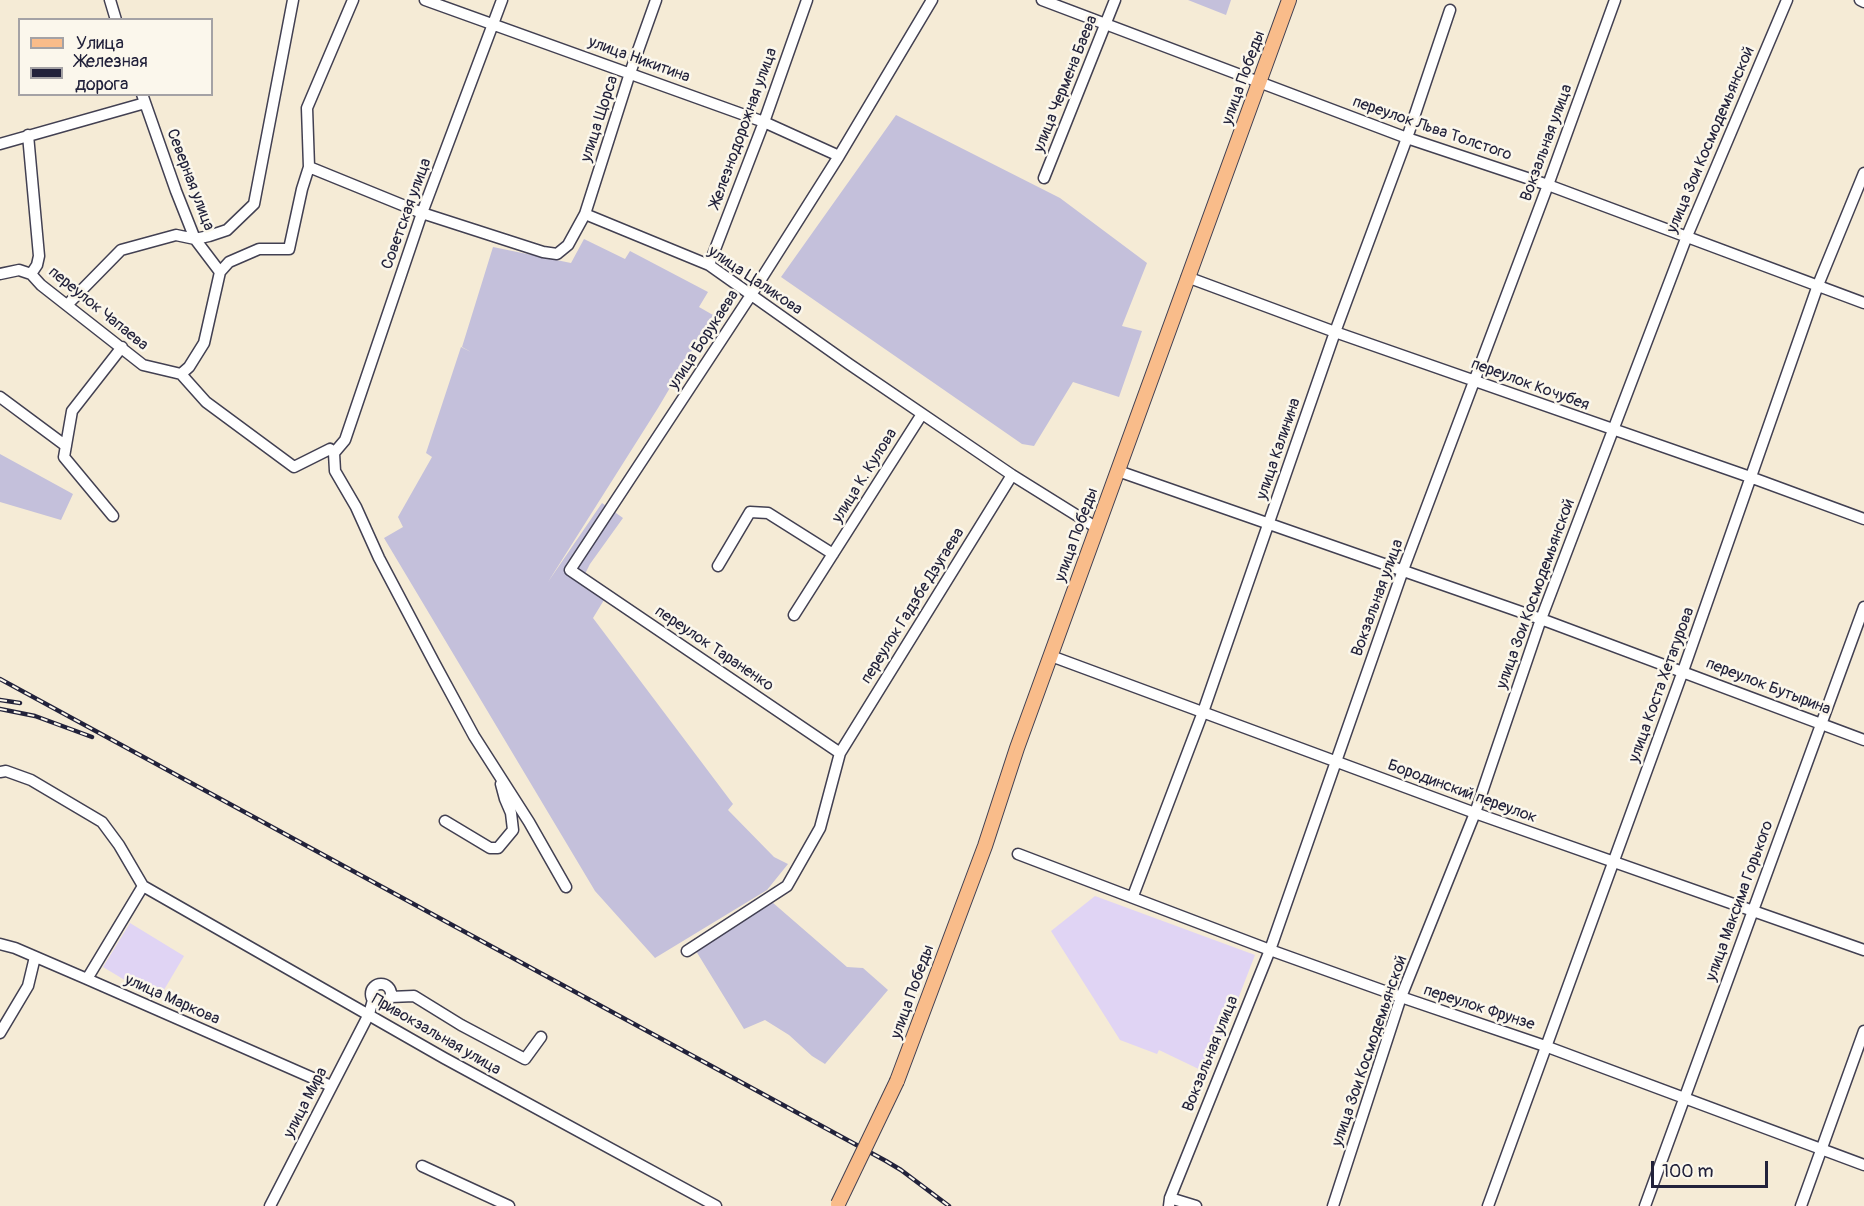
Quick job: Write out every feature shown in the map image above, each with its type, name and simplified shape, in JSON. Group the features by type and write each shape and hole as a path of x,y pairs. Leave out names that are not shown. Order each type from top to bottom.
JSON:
{"main road":[{"name":"улица Победы","path":"838,1205 897,1081 985,846 1017,748 1289,0"}],"street":[{"path":"110,0 115,18"},
{"path":"67,304 121,250 176,236 195,239 226,230 254,204 293,0"},
{"path":"353,0 307,108 309,167 289,249 259,249 229,262 220,272 204,343 189,367 181,375 206,402 294,467 330,449 334,453 336,471 356,507 379,558 474,736 566,887"},
{"name":"улица Никитина","path":"426,0 764,122 838,156"},
{"name":"Советская улица","path":"334,453 345,440 422,213 502,0"},
{"name":"улица Щорса","path":"585,214 656,0"},
{"name":"Железнодорожная улица","path":"709,265 764,122 807,0"},
{"name":"улица Борукаева","path":"570,570 751,295 932,0"},
{"name":"переулок Льва Толстого","path":"1042,0 1407,138 1548,185 1864,303"},
{"name":"улица Чермена Баева","path":"1044,178 1115,0"},
{"name":"Вокзальная улица","path":"1169,1202 1270,950 1403,570 1615,0"},
{"name":"улица Зои Космодемьянской","path":"1333,1206 1401,997 1475,813 1541,619 1687,236 1786,0"},
{"path":"1860,0 1864,2"},
{"name":"улица Калинина","path":"1133,896 1203,712 1335,332 1407,138 1450,9"},
{"path":"0,144 144,99"},
{"name":"Северная улица","path":"144,99 195,239 220,272"},
{"path":"0,274 19,270 32,274 39,256 28,135"},
{"path":"309,167 422,213 543,252 557,254 568,245 585,214"},
{"name":"улица Коста Хетагурова","path":"1488,1206 1683,670 1818,285 1864,173"},
{"name":"улица Цаликова","path":"585,214 709,265 922,414 1012,475 1097,528"},
{"name":"переулок Чапаева","path":"32,274 40,285 143,365 181,375"},
{"name":"переулок Кочубея","path":"1187,277 1335,332 1864,519"},
{"path":"113,516 64,457 72,411 122,347"},
{"path":"0,397 66,446"},
{"name":"улица К. Кулова","path":"794,615 922,414"},
{"name":"переулок Бутырина","path":"1118,471 1683,670 1864,740"},
{"name":"переулок Гадзбе Дзугаева","path":"687,951 787,886 820,828 840,753 1012,475"},
{"path":"718,566 750,512 768,513 833,554"},
{"name":"переулок Тараненко","path":"570,570 840,753"},
{"name":"улица Максима Горького","path":"1645,1206 1864,607"},
{"name":"Бородинский переулок","path":"1051,656 1475,813 1864,951"},
{"path":"0,772 6,771 31,780 102,822 119,845 143,886 87,979"},
{"path":"446,820 490,848 498,848 513,830 511,813 499,774"},
{"name":"переулок Фрунзе","path":"1018,854 1270,950 1545,1046 1822,1148 1864,1166"},
{"name":"Привокзальная улица","path":"143,886 444,1058 716,1206"},
{"name":"улица Маркова","path":"0,944 36,957 331,1086"},
{"path":"0,1033 28,986 36,957"},
{"path":"393,995 386,1002 376,1002 371,991 378,984 384,985 393,995 414,996 461,1025 525,1059 541,1038"},
{"name":"улица Мира","path":"270,1206 376,1002"},
{"path":"1802,1206 1864,1031"},
{"path":"422,1166 509,1206"},
{"path":"1169,1202 1196,1206"}],"shaded area":[{"path":"1188,0 1231,0 1226,15"},
{"path":"896,115 1060,198 1147,263 1122,326 1142,331 1119,397 1073,382 1034,446 1022,444 781,277"},
{"path":"584,239 625,259 630,251 708,292 699,307 713,315 658,408 548,582 602,503 623,518 590,564 580,584 604,600 593,618 733,804 728,810 774,857 788,864 767,890 655,958 595,891 384,538 403,527 398,517 432,457 426,453 461,347 471,352 462,347 493,247 571,263"},
{"path":"0,454 73,494 61,520 0,502"},
{"path":"1095,896 1255,955 1209,1074 1159,1050 1157,1054 1120,1040 1051,931"},
{"path":"772,902 847,967 863,968 888,990 825,1064 812,1056 789,1035 765,1020 744,1029 696,951"},
{"path":"130,923 184,956 158,1000 103,967"}],"railway":[{"path":"0,679 886,1161 949,1206"},
{"path":"0,700 20,703"},
{"path":"0,709 35,716 92,737"}]}
